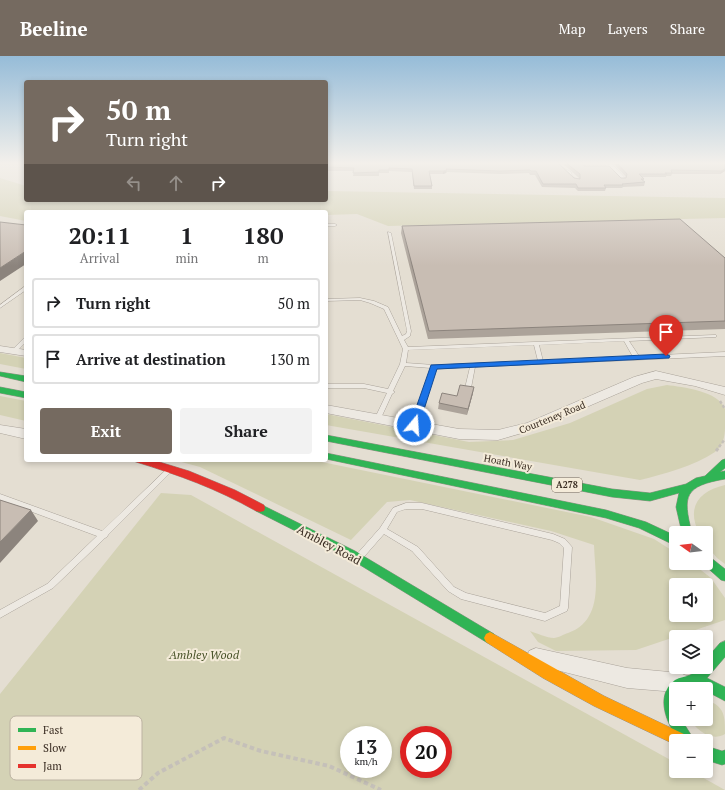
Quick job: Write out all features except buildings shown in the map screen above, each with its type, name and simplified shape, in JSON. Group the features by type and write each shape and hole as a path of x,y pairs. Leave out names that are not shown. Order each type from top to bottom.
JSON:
{"main road":[{"path":"0,374 24,379"},
{"path":"0,390 24,395"},
{"name":"Hoath Way","path":"328,438 612,493 650,497 686,488 710,476"},
{"name":"A278","path":"328,456 606,514 642,525 669,538"},
{"name":"Ambley Road","path":"147,462 172,468 243,498 280,519 351,554 509,650 598,700 669,734"},
{"path":"710,476 725,462"},
{"path":"710,476 725,475"},
{"path":"684,526 680,516 680,501 686,488"},
{"path":"713,566 725,576"},
{"path":"688,682 725,647"},
{"path":"713,686 725,694"},
{"path":"676,726 682,734"},
{"path":"713,755 724,757"}],"street":[{"path":"0,349 24,354"},
{"name":"Courteney Road","path":"328,409 465,435 505,434 531,426 638,380 656,376 696,383 725,391"},
{"path":"0,429 24,434"},
{"path":"509,650 570,666 627,678 688,682"}],"lane":[{"path":"328,225 335,225"},
{"path":"389,233 409,331 408,335 402,339"},
{"path":"0,307 24,289"},
{"path":"328,300 360,299 386,308 402,339 406,349 403,364 392,392 378,418"},
{"path":"406,349 714,336"},
{"path":"626,340 637,358"},
{"path":"14,351 24,341"},
{"path":"536,344 541,362"},
{"path":"403,364 434,367 725,354"},
{"path":"468,388 473,365"},
{"path":"414,425 434,367"},
{"path":"328,386 364,386 392,392"},
{"path":"0,614 50,586 172,468"},
{"path":"0,496 104,535"},
{"path":"357,559 383,530 394,510 406,506 422,506 553,537 562,541 568,547 564,608 545,617 464,596 451,589 415,549 383,530"}],"path":[{"path":"710,454 716,451 725,439"},
{"path":"139,790 158,773 224,738 261,751 329,766 381,790"}],"green space":[{"path":"0,197 24,197 24,202 328,202 328,197 725,198 725,218 388,226 357,214 328,215 328,210 24,210 24,221 0,216"},
{"path":"0,353 24,358 24,369 0,364"},
{"path":"667,385 699,391 716,398 725,409 725,431 722,444 715,452 698,461 679,469 640,480 328,425 328,414 469,442 513,440 570,423 647,389"},
{"path":"0,396 24,401 24,421 0,415"},
{"path":"181,462 322,462 591,517 654,539 669,549 669,570 701,570 711,578 669,578 669,622 713,622 713,581 725,598 725,620 695,630 669,630 669,639 636,650 556,651 538,642 530,631 551,638 556,638 580,627 588,618 593,608 595,596 596,583 594,545 551,531 410,500 387,502 351,540 200,467"},
{"path":"725,485 725,564 713,553 713,526 696,526 695,524 694,515 697,502 708,491"},
{"name":"Ambley Wood","path":"161,493 191,495 669,759 669,778 704,778 725,790 0,790 0,694"},
{"path":"713,703 723,712 725,734 713,737 713,734 705,734 695,726 713,726"}],"traffic: fast":[{"path":"0,374 24,379"},
{"path":"0,390 24,395"},
{"path":"328,438 612,493 650,497 686,488"},
{"path":"328,456 606,514 642,525 669,538"},
{"path":"710,476 725,462"},
{"path":"685,526 683,519 682,498 686,491 692,485 700,481 725,475"},
{"path":"260,508 351,554 490,638"},
{"path":"713,566 725,576"},
{"path":"695,681 725,647"},
{"path":"683,734 677,726 671,712 670,699 674,690 682,684 693,682 708,685 725,694"},
{"path":"713,755 722,758 725,757"}],"traffic: slow":[{"path":"490,638 548,673 599,701 669,734"}],"traffic: jam":[{"path":"146,462 201,480 246,500 260,508"}],"route":[{"path":"414,425 434,367 666,356"}]}
